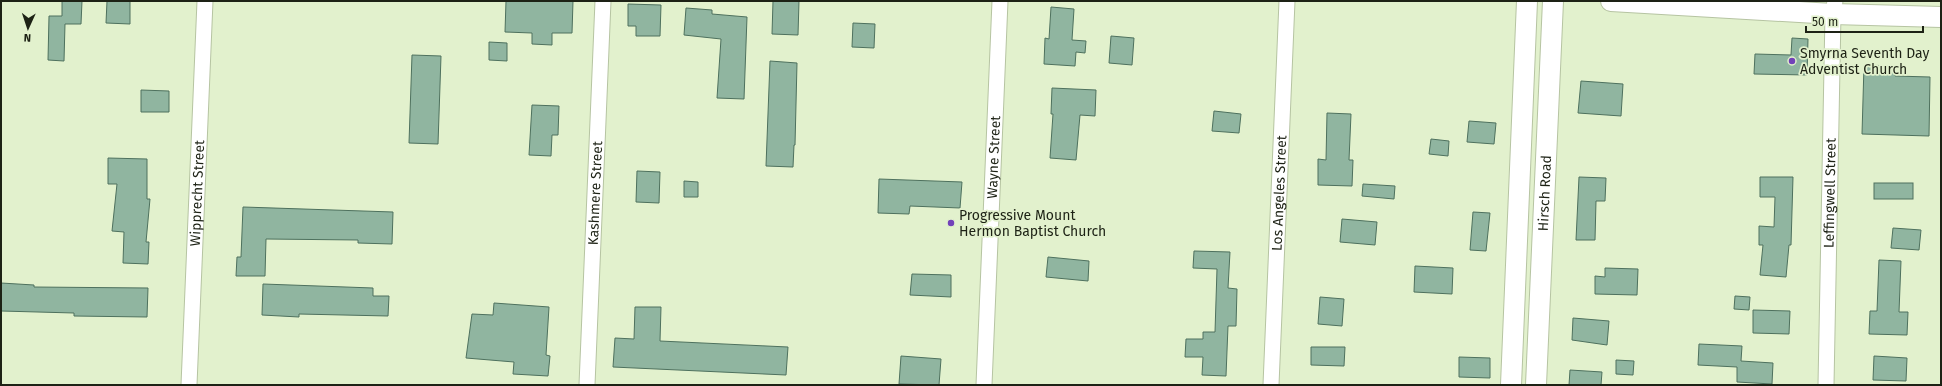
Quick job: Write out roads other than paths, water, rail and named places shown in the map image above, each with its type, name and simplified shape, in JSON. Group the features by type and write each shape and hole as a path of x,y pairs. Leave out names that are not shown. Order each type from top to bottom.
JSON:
{"main road":[{"name":"Hirsch Road","path":"1511,385 1527,1"},
{"name":"Hirsch Road","path":"1536,385 1553,1"},
{"path":"1611,1 1834,8 1941,17"}],"street":[{"name":"Wipprecht Street","path":"189,385 205,1"},
{"name":"Kashmere Street","path":"587,385 603,1"},
{"name":"Wayne Street","path":"984,385 1000,1"},
{"name":"Los Angeles Street","path":"1271,385 1287,1"},
{"name":"Leffingwell Street","path":"1826,385 1834,8"}],"place":[{"name":"Smyrna Seventh Day Adventist Church","path":"1792,61"},
{"name":"Progressive Mount Hermon Baptist Church","path":"951,223"}]}
